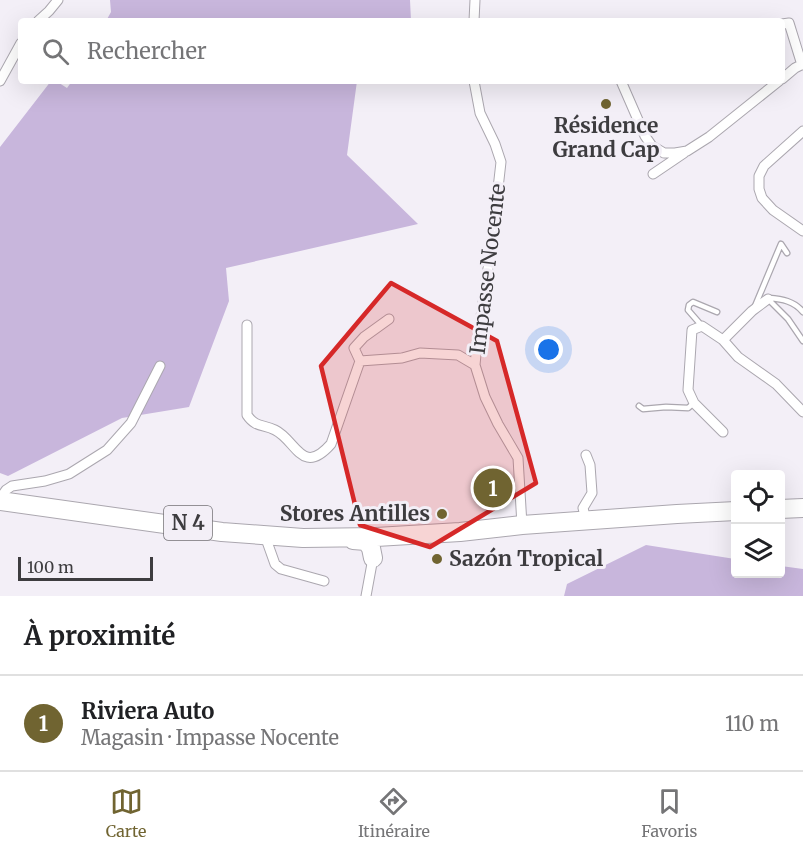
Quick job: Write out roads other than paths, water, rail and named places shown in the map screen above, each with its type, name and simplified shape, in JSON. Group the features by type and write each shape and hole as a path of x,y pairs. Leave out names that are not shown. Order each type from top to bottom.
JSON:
{"highway":[{"name":"N 4","path":"0,499 287,534 496,528"},
{"name":"N 4","path":"0,499 222,532 303,538 460,532 586,520 731,511"},
{"path":"785,509 803,508"},
{"path":"373,558 379,542 405,535"},
{"path":"328,538 366,541 371,548 373,558"}],"street":[{"path":"41,18 58,0"},
{"path":"474,18 475,0"},
{"path":"785,24 789,23 802,64 785,76"},
{"path":"0,81 18,48"},
{"name":"Impasse Nocente","path":"475,84 480,113 501,162 475,365 485,398 518,458 522,525"},
{"path":"622,84 645,136 652,146 664,153 688,150"},
{"path":"653,174 709,137 775,84"},
{"path":"803,130 764,166 759,176 762,198 773,210 803,231"},
{"path":"723,340 768,299"},
{"path":"247,325 247,415 252,422 277,431 305,456 315,457 323,453 331,444 360,361 354,348 364,337 389,319"},
{"path":"723,432 694,403 688,390 692,330 702,326 723,340 738,357 776,384 803,412"},
{"path":"360,361 430,353 458,355 475,365"},
{"path":"0,499 12,486 45,481 69,474 108,450 131,423 160,366"},
{"path":"586,455 590,465 592,493 583,508 586,520"},
{"path":"265,536 275,564 281,569 324,581"},
{"path":"366,596 373,558"}],"lane":[{"path":"753,311 781,244 787,253"},
{"path":"768,299 785,300 799,307 803,312"},
{"path":"768,299 788,319 803,341"},
{"path":"702,326 688,310 688,305 693,302 717,312"},
{"path":"639,406 643,410 666,407 688,408 694,403"}],"place":[{"name":"Résidence Grand Cap","path":"606,104"},
{"name":"Riviera Auto","path":"493,488"},
{"name":"Stores Antilles","path":"442,514"},
{"name":"Sazón Tropical","path":"437,559"}]}
